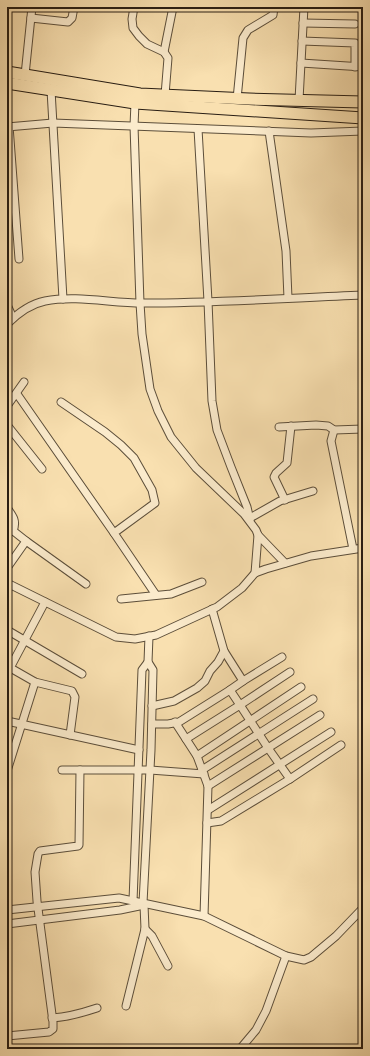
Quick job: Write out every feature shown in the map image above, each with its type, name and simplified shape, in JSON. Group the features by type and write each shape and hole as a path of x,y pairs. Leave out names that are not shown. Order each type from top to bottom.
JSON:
{"main road":[{"path":"7,72 140,94 237,99 363,102"},
{"path":"7,83 135,103 363,118"}],"street":[{"path":"25,75 32,7"},
{"path":"31,18 68,22 72,18 74,7"},
{"path":"134,7 132,19 133,28 147,44 164,52 168,58 165,95"},
{"path":"164,52 172,7"},
{"path":"237,99 243,38 248,30 273,15 274,7"},
{"path":"299,100 304,7"},
{"path":"303,23 355,24"},
{"path":"302,41 355,43 355,67"},
{"path":"301,63 363,68"},
{"path":"51,90 63,299"},
{"path":"135,103 134,126 140,303 142,334 150,389 158,411 171,437 196,468 250,520"},
{"path":"19,259 8,126 53,122 311,133 363,131"},
{"path":"198,129 212,401 217,430 247,507 250,520 258,535 285,563"},
{"path":"269,131 286,251 288,298"},
{"path":"7,324 31,305 45,301 63,299 140,303 363,294"},
{"path":"7,305 14,318"},
{"path":"7,406 17,394 24,382"},
{"path":"17,394 156,596"},
{"path":"62,402 121,445 134,458 152,490 155,503 114,533"},
{"path":"7,425 42,469"},
{"path":"279,427 323,425 334,430 363,429"},
{"path":"285,500 274,477 276,473 287,463 291,426"},
{"path":"334,430 331,441 353,549"},
{"path":"250,520 280,501 313,491"},
{"path":"7,508 16,525 14,531"},
{"path":"7,526 86,584"},
{"path":"255,574 258,535"},
{"path":"7,568 26,541"},
{"path":"7,583 116,637 135,639 156,635 217,607 242,588 255,574 266,569 311,556 363,548"},
{"path":"121,599 171,594 202,582"},
{"path":"45,602 8,667 35,682 72,691 75,697 70,735"},
{"path":"212,609 224,652 243,681"},
{"path":"7,630 82,674"},
{"path":"126,1006 145,929 153,670 148,662 149,636"},
{"path":"152,706 174,701 197,688 205,681 210,671 224,652"},
{"path":"152,724 168,724 178,722 282,657"},
{"path":"133,901 142,670 148,662"},
{"path":"186,739 290,672"},
{"path":"7,772 35,682"},
{"path":"197,756 301,687"},
{"path":"230,690 290,779"},
{"path":"62,770 150,770 203,772 313,700"},
{"path":"208,786 320,715"},
{"path":"7,721 139,750"},
{"path":"175,722 197,756 208,786 204,916"},
{"path":"208,810 331,732"},
{"path":"207,823 221,821 290,779 341,745"},
{"path":"7,1036 49,1032 53,1029 35,872 39,852 79,845 80,770"},
{"path":"7,910 119,898 204,916 286,956 304,960 311,957 336,936 363,908"},
{"path":"7,924 120,910 145,904"},
{"path":"145,929 152,936 168,966"},
{"path":"240,1049 256,1030 266,1011 286,956"},
{"path":"52,1018 77,1015 97,1008"}]}
